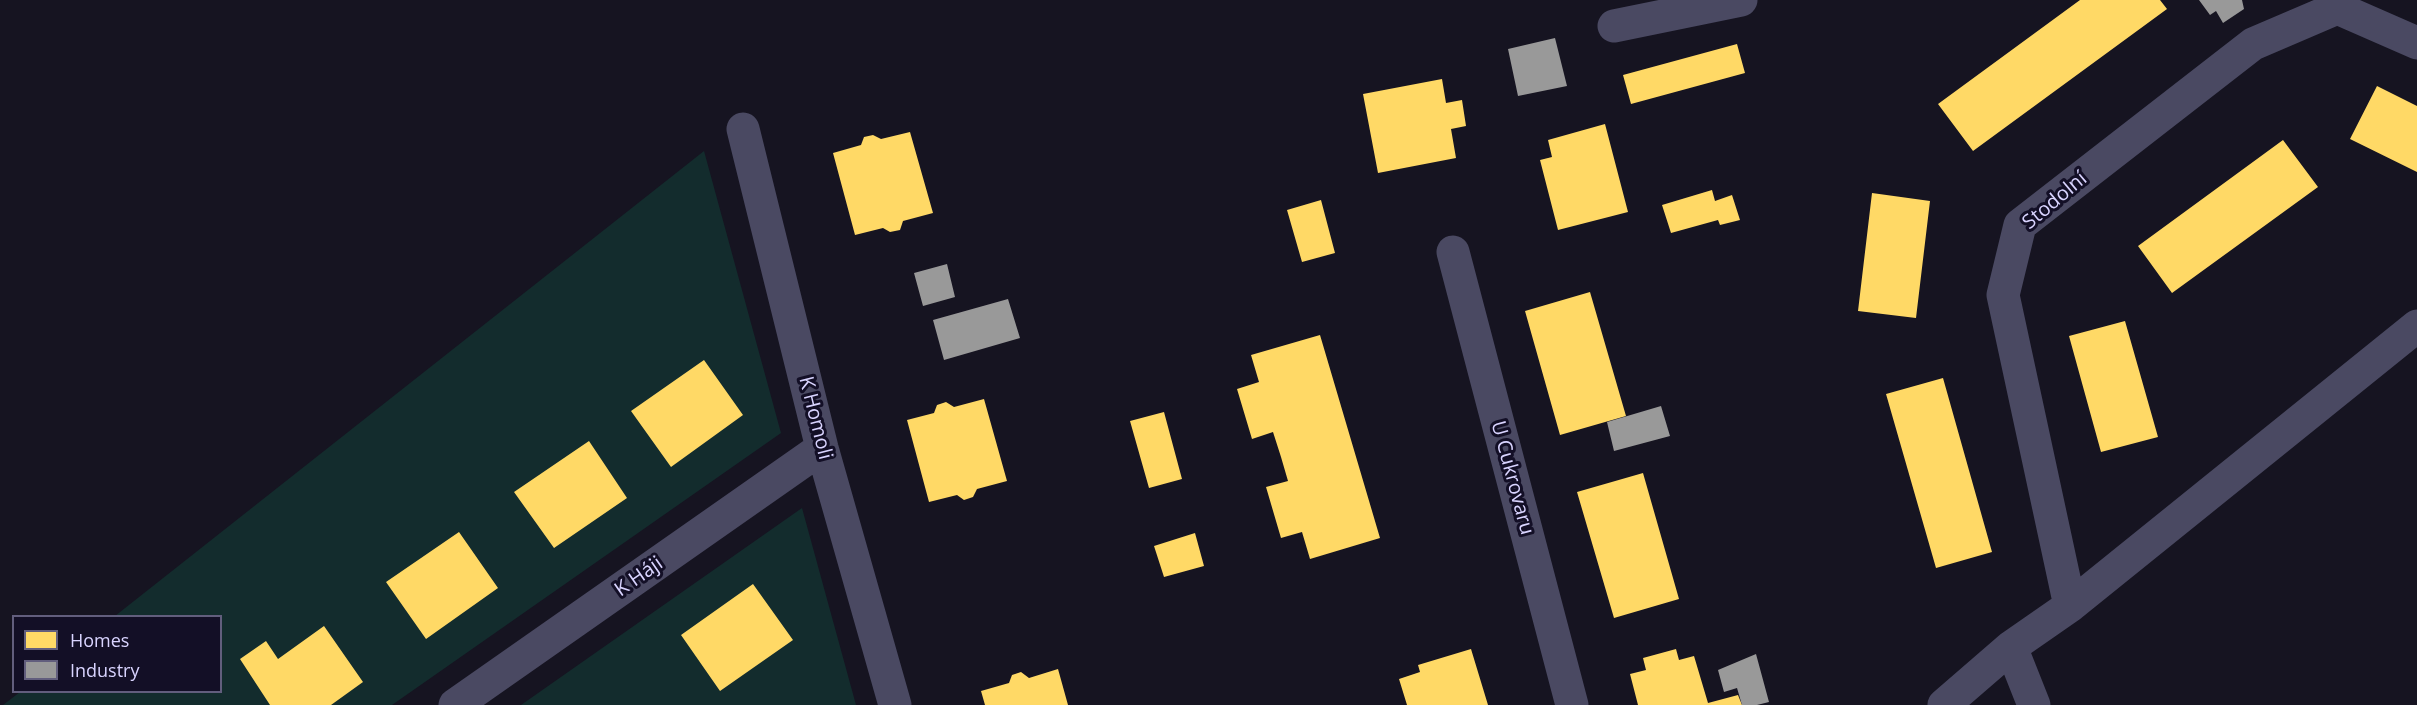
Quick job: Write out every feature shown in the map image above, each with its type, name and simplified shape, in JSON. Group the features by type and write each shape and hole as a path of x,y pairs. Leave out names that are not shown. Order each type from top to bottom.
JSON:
{"street":[{"path":"1614,26 1741,0"},
{"name":"Stodolní","path":"2070,606 2003,295 2020,225 2253,44 2337,8 2417,43"},
{"name":"K Homoli","path":"742,129 822,448 895,705"},
{"name":"U Cukrovaru","path":"1453,252 1572,705"},
{"path":"1944,705 2011,647 2070,606 2417,326"},
{"name":"K Háji","path":"455,705 822,448"},
{"path":"2011,647 2034,705"}],"green space":[{"path":"704,151 781,433 392,705 3,705 19,693 222,693 222,615 116,615"},
{"path":"802,508 856,705 521,705"}],"building: Homes":[{"path":"2080,0 2160,0 2167,9 1973,151 1938,104"},
{"path":"1737,44 1745,73 1631,104 1623,75"},
{"path":"1442,79 1446,103 1462,100 1466,126 1451,129 1456,158 1378,173 1363,94"},
{"path":"2377,86 2417,106 2417,172 2350,139"},
{"path":"1605,124 1628,212 1558,230 1540,160 1552,157 1548,140"},
{"path":"910,132 933,213 903,221 900,230 890,232 883,228 855,235 833,153 861,145 864,137 873,135 881,139"},
{"path":"2283,140 2318,187 2172,293 2138,246"},
{"path":"1712,190 1715,201 1732,195 1740,220 1720,225 1718,220 1671,233 1662,205"},
{"path":"1872,193 1930,201 1916,318 1858,311"},
{"path":"1321,200 1335,253 1302,262 1287,210"},
{"path":"1590,292 1626,416 1560,435 1525,311"},
{"path":"2125,321 2158,437 2101,452 2069,336"},
{"path":"1320,335 1380,538 1310,559 1302,532 1281,538 1266,487 1288,481 1281,457 1273,432 1252,439 1237,389 1259,382 1251,355"},
{"path":"704,360 743,415 671,467 631,411"},
{"path":"1943,378 1992,552 1936,568 1886,394"},
{"path":"984,399 1007,481 977,489 973,497 964,500 957,495 929,502 907,420 934,413 937,405 946,402 954,407"},
{"path":"1164,412 1182,479 1149,488 1130,421"},
{"path":"589,441 627,498 554,548 514,492"},
{"path":"1643,473 1679,599 1614,618 1577,492"},
{"path":"459,532 498,588 426,639 386,582"},
{"path":"1195,533 1204,566 1164,577 1154,546"},
{"path":"753,584 793,640 720,691 681,635"},
{"path":"324,626 363,682 331,705 270,705 240,659 266,641 278,659"},
{"path":"1471,649 1488,705 1407,705 1399,679 1420,672 1418,665"},
{"path":"1676,649 1679,660 1694,656 1708,703 1738,695 1742,705 1638,705 1630,674 1646,670 1643,658"},
{"path":"1058,669 1068,705 985,705 981,691 1009,683 1012,675 1021,672 1029,678"}],"building: Industry":[{"path":"2199,0 2242,0 2244,9 2223,23 2216,11 2210,15"},
{"path":"1555,38 1567,86 1518,96 1508,49"},
{"path":"947,264 955,297 923,306 914,273"},
{"path":"1008,299 1020,338 944,360 933,320"},
{"path":"1661,406 1670,436 1614,451 1607,422"},
{"path":"1756,654 1769,702 1742,705 1737,688 1724,692 1718,670"}]}
